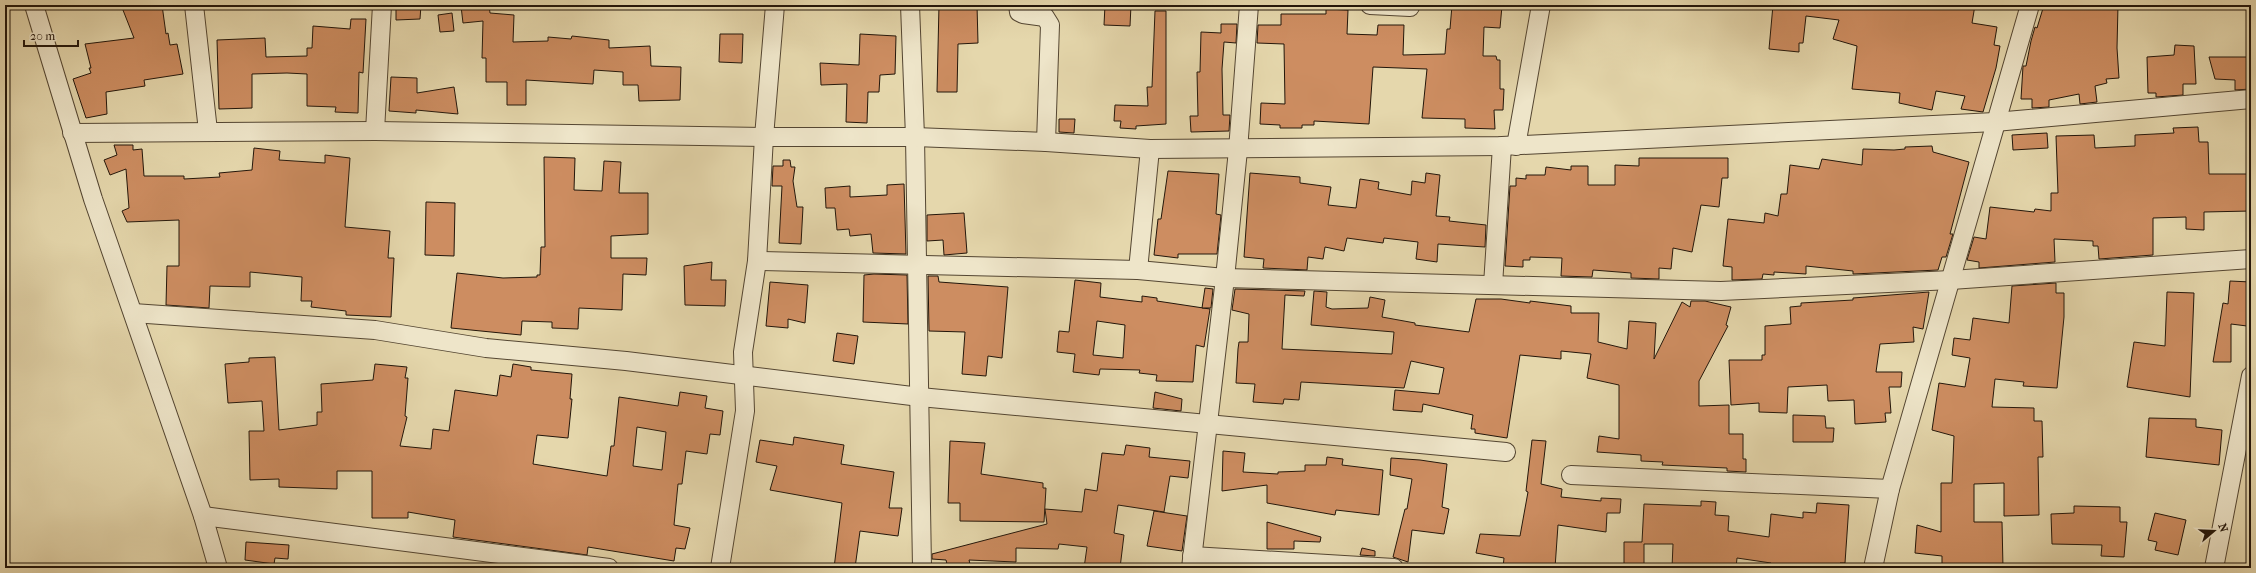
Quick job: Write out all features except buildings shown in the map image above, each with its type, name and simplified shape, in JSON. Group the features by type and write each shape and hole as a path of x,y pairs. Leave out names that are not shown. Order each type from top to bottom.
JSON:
{"street":[{"path":"34,5 72,133 132,313 203,516 218,568"},
{"path":"194,5 208,131"},
{"path":"375,131 382,5"},
{"path":"720,568 745,411 746,392 743,376 746,329 757,261 764,138 775,5"},
{"path":"910,5 915,137 922,568"},
{"path":"1018,5 1019,12 1023,14 1045,17 1050,25 1046,142"},
{"path":"1249,5 1238,150 1225,278 1192,562 1394,568"},
{"path":"1370,5 1410,7"},
{"path":"1493,285 1509,146 1541,5"},
{"path":"1873,568 1890,489 2030,5"},
{"path":"72,133 375,131 764,138 915,137 1046,142 1150,149 1238,150 1509,146 1995,122 2251,99"},
{"path":"1138,270 1150,149"},
{"path":"757,261 1138,270 1225,278 1721,291 1951,280 2251,259"},
{"path":"132,313 375,330 486,348 626,361 920,397 1506,452"},
{"path":"2214,568 2245,433 2251,376"},
{"path":"1571,476 1890,489"},
{"path":"203,516 609,568"}]}
